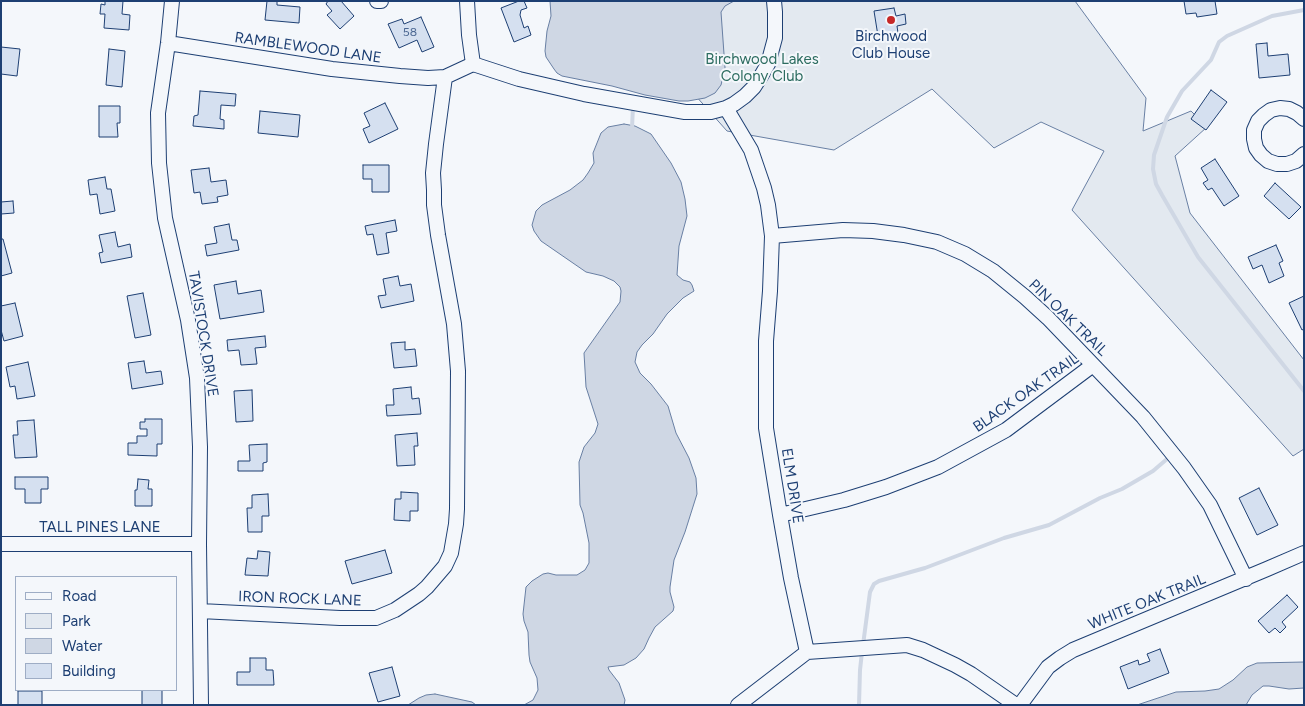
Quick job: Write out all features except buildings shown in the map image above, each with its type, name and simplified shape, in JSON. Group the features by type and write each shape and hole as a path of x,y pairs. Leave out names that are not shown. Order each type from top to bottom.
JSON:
{"street":[{"name":"TAVISTOCK DRIVE","path":"172,1 158,113 159,163 165,218 188,320 197,378 200,447 199,544 202,705"},
{"path":"467,1 473,64"},
{"path":"444,77 473,64 519,79 584,94 685,112 711,112 726,108 745,96 768,64 775,38 774,1"},
{"name":"RAMBLEWOOD LANE","path":"168,43 332,69 418,78 444,77"},
{"name":"IRON ROCK LANE","path":"200,611 376,618 395,610 419,594 442,570 451,553 456,524 458,371 454,324 434,205 435,154 444,77"},
{"name":"ELM DRIVE","path":"726,108 751,150 768,205 772,236 766,341 766,428 791,578 807,652"},
{"path":"1304,119 1298,113 1280,108 1264,115 1258,121 1254,130 1256,148 1268,161 1286,164 1296,161 1304,154"},
{"name":"PIN OAK TRAIL","path":"772,236 843,230 904,235 937,242 965,254 993,271 1048,318 1143,417 1210,504 1246,578"},
{"name":"BLACK OAK TRAIL","path":"780,515 844,500 938,466 1006,430 1093,365"},
{"name":"TALL PINES LANE","path":"1,544 199,544"},
{"name":"WHITE OAK TRAIL","path":"1018,705 1048,667 1067,654 1088,643 1304,553"},
{"path":"738,705 807,652 907,645 924,650 955,665 1018,705"}],"green space":[{"name":"Birchwood Lakes Colony Club","path":"675,1 1075,1 1146,98 1143,131 1191,111 1207,127 1175,156 1190,213 1304,360 1304,449 1293,456 1072,210 1104,151 1041,122 994,148 932,89 834,150 727,131 678,76"}],"water":[{"path":"550,1 734,1 725,6 721,12 725,68 721,85 715,93 705,98 679,101 562,76 554,69 546,57 545,51 551,16"},
{"path":"624,124 635,126 651,134 671,163 681,182 685,199 687,216 679,246 677,275 683,280 690,282 694,291 683,298 667,314 637,352 635,362 640,373 668,406 676,433 689,458 696,478 697,494 674,560 670,587 673,611 655,627 644,649 636,658 624,665 608,667 619,683 625,700 624,705 524,705 533,700 538,690 537,678 530,662 528,632 523,614 526,587 543,574 577,575 585,570 589,563 589,543 580,505 579,462 584,447 595,433 598,424 586,387 584,353 620,302 621,291 614,281 586,272 541,241 532,225 536,211 542,205 570,190 583,180 594,163 593,153 601,133 608,127"},
{"path":"1304,662 1304,688 1289,689 1263,686 1252,695 1246,705 1137,705 1176,692 1219,689 1233,680 1247,667 1257,663"},
{"path":"435,694 472,702 476,705 408,705 426,695"}],"waterway":[{"path":"1304,10 1272,16 1227,36 1219,42 1211,60 1182,91 1167,117 1154,155 1153,169 1156,184 1198,257 1304,391"},
{"path":"632,128 633,106"},
{"path":"863,645 870,592 874,584 925,568 1004,538 1049,525 1100,498 1122,489 1153,471 1167,459"},
{"path":"859,705 862,652"}],"place":[{"name":"Birchwood Club House","path":"891,20"}]}
